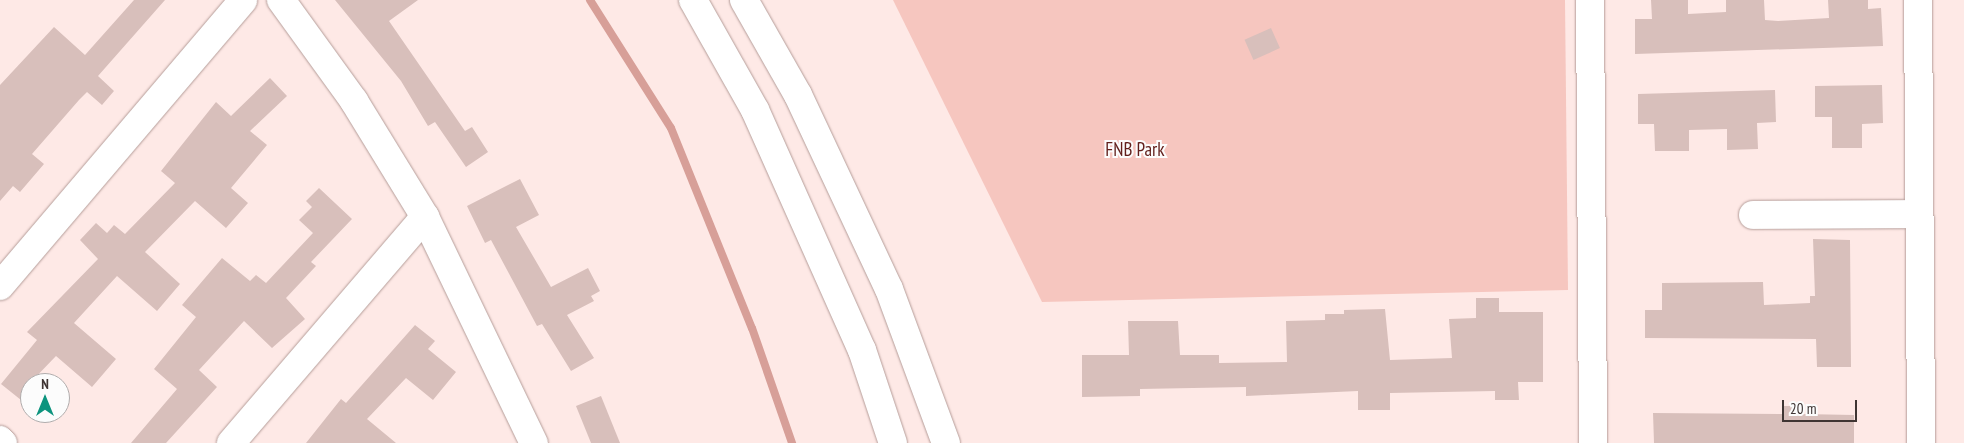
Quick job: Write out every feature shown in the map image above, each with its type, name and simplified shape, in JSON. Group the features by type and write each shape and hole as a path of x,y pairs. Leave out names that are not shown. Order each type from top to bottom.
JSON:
{"street":[{"path":"0,286 243,0"},
{"path":"281,0 354,101 425,217 534,443"},
{"path":"693,0 755,110 862,350 893,443"},
{"path":"744,0 798,95 889,289 946,443"},
{"path":"1590,0 1593,443"},
{"path":"1918,0 1917,214 1921,443"},
{"path":"1753,216 1917,214"},
{"path":"231,443 425,217"},
{"path":"0,440 3,443"}],"green space":[{"name":"FNB Park","path":"893,0 1565,0 1568,290 1042,302"}],"building":[{"path":"134,0 165,0 98,76 114,91 102,105 87,92 32,154 44,164 20,192 13,186 0,201 0,85 54,27 85,55"},
{"path":"335,0 418,0 389,21 465,131 472,127 488,152 466,167 435,122 428,126 401,81"},
{"path":"1651,0 1688,0 1688,14 1726,12 1726,0 1764,0 1765,20 1778,21 1829,18 1828,0 1868,0 1868,9 1881,8 1883,46 1635,54 1635,19 1652,19"},
{"path":"1271,28 1280,48 1253,60 1245,40"},
{"path":"270,78 287,96 250,131 267,145 231,188 248,203 226,228 195,201 145,252 180,284 157,311 117,276 74,323 116,359 92,387 56,356 40,373 20,373 20,399 1,384 37,340 27,332 98,259 80,240 96,223 107,233 114,225 125,234 175,183 161,171 216,102 231,116"},
{"path":"1882,85 1883,123 1862,124 1862,148 1832,148 1832,117 1815,117 1815,86"},
{"path":"1775,90 1776,122 1757,123 1758,149 1727,150 1727,129 1689,130 1689,151 1655,151 1654,124 1638,124 1638,94"},
{"path":"520,179 539,215 516,227 551,287 588,268 600,291 591,296 594,301 567,315 594,358 571,371 542,324 537,326 491,240 485,243 467,206"},
{"path":"319,188 352,219 311,262 316,266 286,298 305,319 272,348 244,321 199,370 217,387 166,443 131,443 177,389 154,369 196,317 182,305 222,258 250,281 256,275 266,283 313,233 299,220 312,207 306,201"},
{"path":"1813,239 1850,240 1851,367 1817,367 1816,339 1645,338 1645,310 1662,310 1662,283 1763,282 1764,305 1810,303 1810,296 1815,296"},
{"path":"1476,298 1499,298 1499,312 1543,312 1543,382 1518,382 1519,400 1495,400 1495,391 1390,393 1390,410 1358,410 1358,391 1246,396 1246,387 1140,389 1140,396 1082,397 1082,355 1129,355 1128,321 1178,321 1180,355 1219,355 1219,363 1287,362 1286,321 1325,320 1325,314 1344,314 1344,310 1385,309 1390,360 1452,358 1449,319 1476,318"},
{"path":"415,325 435,341 428,349 456,372 433,400 406,378 367,419 396,443 306,443 341,399 346,403"},
{"path":"601,396 620,443 591,443 576,406"},
{"path":"1783,406 1802,406 1802,414 1854,415 1854,443 1654,443 1653,413 1783,414"}],"waterway":[{"path":"590,0 671,128 752,328 792,443"}]}
